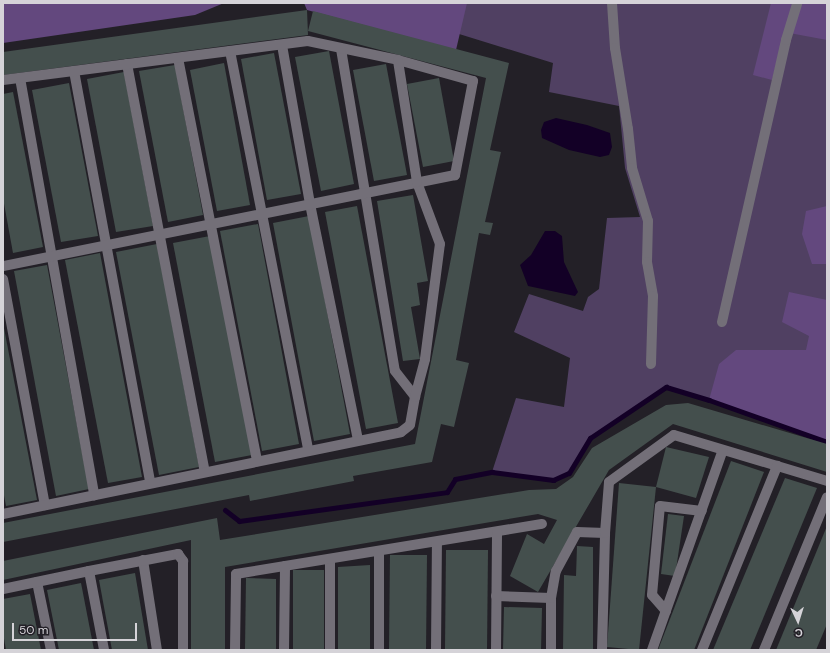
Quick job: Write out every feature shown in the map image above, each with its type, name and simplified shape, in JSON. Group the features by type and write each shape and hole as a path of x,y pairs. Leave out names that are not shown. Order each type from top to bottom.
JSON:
{"lane":[{"path":"612,3 615,48 628,129 632,168 648,221 648,262 653,296 651,364"},
{"path":"722,322 784,47 797,3"},
{"path":"3,80 308,41 398,60 472,81 455,175 3,266"},
{"path":"282,45 310,204 358,440"},
{"path":"341,49 364,194 395,371 415,397"},
{"path":"230,51 308,450"},
{"path":"178,58 212,224 257,461"},
{"path":"3,514 401,432 410,425 415,397 425,359 440,244 417,182 398,60"},
{"path":"127,64 205,472"},
{"path":"74,71 150,483"},
{"path":"20,78 94,495"},
{"path":"3,280 45,505"},
{"path":"602,650 605,533 609,482 674,435 827,481"},
{"path":"652,650 723,450"},
{"path":"702,650 777,466"},
{"path":"764,650 827,497"},
{"path":"666,611 652,595 660,506 702,510"},
{"path":"235,650 236,574 542,524"},
{"path":"496,650 497,532"},
{"path":"551,650 551,598 556,571 577,532 605,533"},
{"path":"436,650 437,542"},
{"path":"379,551 379,650"},
{"path":"3,589 178,554 183,561 183,650"},
{"path":"330,559 330,650"},
{"path":"143,560 157,650"},
{"path":"284,566 284,650"},
{"path":"89,572 104,650"},
{"path":"37,582 51,650"},
{"path":"496,596 551,598"}],"shaded area":[{"path":"3,3 224,3 195,15 3,43"},
{"path":"304,3 467,3 456,50 307,10"},
{"path":"359,3 827,3 827,442 709,400 666,387 590,438 569,473 553,480 492,472 516,398 564,407 570,358 514,332 529,294 583,311 588,297 599,289 607,218 640,217 625,168 619,106 549,92 553,63"},
{"path":"771,3 827,3 827,40 784,32 772,80 753,75"},
{"path":"556,118 587,125 610,133 612,147 609,155 600,157 569,150 542,138 541,130 544,122"},
{"path":"827,206 827,264 812,264 802,234 806,211"},
{"path":"545,231 555,231 562,236 564,262 578,292 575,296 528,286 520,265 531,255"},
{"path":"789,292 827,300 827,442 709,400 719,364 736,350 806,350 809,336 782,322"}],"building":[{"path":"307,10 308,35 3,75 3,52"},
{"path":"313,11 509,63 490,150 501,152 485,222 493,223 490,235 479,233 456,360 469,363 454,427 441,424 432,462 353,476 354,481 250,501 249,495 3,542 3,523 415,444 486,78 308,31"},
{"path":"329,51 354,184 321,191 295,57"},
{"path":"274,53 301,194 267,200 241,59"},
{"path":"224,63 250,205 217,211 190,70"},
{"path":"386,64 407,175 374,181 353,70"},
{"path":"175,65 203,215 168,222 139,71"},
{"path":"124,72 153,226 116,232 87,79"},
{"path":"439,78 454,161 423,167 407,84"},
{"path":"69,83 98,236 61,242 32,90"},
{"path":"13,92 43,247 13,253 3,198 3,94"},
{"path":"413,195 428,281 417,283 420,305 411,307 420,359 403,361 377,201"},
{"path":"357,206 398,423 366,429 325,212"},
{"path":"309,216 350,434 314,441 273,223"},
{"path":"258,224 299,444 262,451 220,231"},
{"path":"210,236 252,455 215,462 173,243"},
{"path":"157,244 199,467 159,475 116,252"},
{"path":"100,253 142,477 108,483 65,260"},
{"path":"47,265 89,489 56,496 14,271"},
{"path":"3,323 37,500 6,506 3,490"},
{"path":"688,403 827,444 827,472 673,424 609,470 538,592 510,576 527,534 544,544 557,520 538,514 225,567 225,650 191,650 191,540 3,580 3,561 217,518 220,540 529,490 556,489 573,477 592,448 666,405"},
{"path":"666,447 709,457 696,498 656,487"},
{"path":"731,461 764,472 694,650 658,650"},
{"path":"785,478 817,488 750,650 713,650"},
{"path":"619,483 656,487 639,650 607,647"},
{"path":"668,514 684,516 675,576 661,574"},
{"path":"827,526 827,624 816,650 776,650"},
{"path":"577,546 593,547 593,650 563,650 564,575 576,576"},
{"path":"446,550 488,550 487,650 445,650"},
{"path":"390,555 427,555 426,650 389,650"},
{"path":"370,565 370,650 338,650 338,567"},
{"path":"293,570 324,570 324,650 293,650"},
{"path":"135,573 148,650 112,650 99,580"},
{"path":"246,578 276,579 276,650 245,650"},
{"path":"81,583 94,650 59,650 47,590"},
{"path":"30,594 41,650 6,650 3,633 3,599"},
{"path":"504,607 542,608 541,650 503,650"}],"waterway":[{"path":"225,510 239,521 447,492 455,479 492,472 553,480 569,473 590,438 666,387 709,400 827,442"}]}
